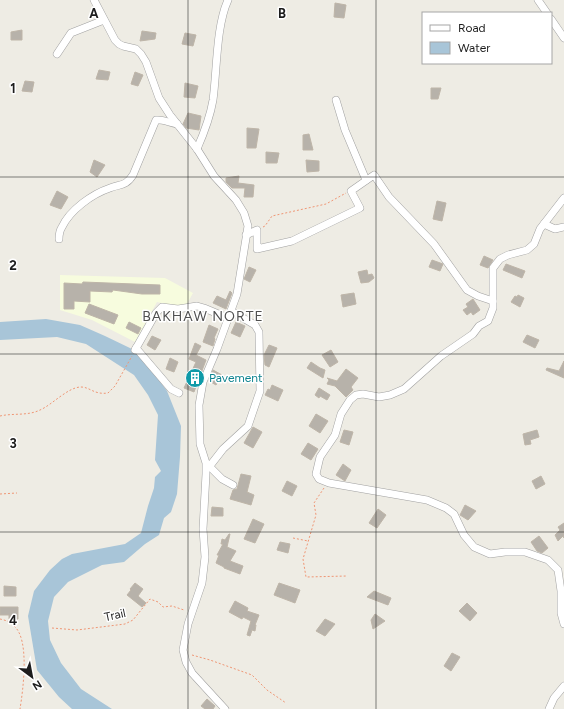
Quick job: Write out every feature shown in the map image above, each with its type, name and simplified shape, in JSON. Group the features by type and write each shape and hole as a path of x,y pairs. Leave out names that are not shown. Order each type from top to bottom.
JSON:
{"street":[{"path":"94,0 109,31 119,44 136,49 141,54 146,62 159,98 197,149 214,176 236,200 244,213 248,226 237,294 203,382 199,405 200,444 207,465 203,529 205,557 202,583 188,624 184,652 186,662 192,673 225,709"},
{"path":"197,149 208,124 213,100 219,38 224,7 228,0"},
{"path":"538,0 546,12"},
{"path":"57,54 71,33 104,20"},
{"path":"552,20 564,38"},
{"path":"336,100 345,130 366,180"},
{"path":"59,239 61,227 74,210 82,203 109,188 121,186 129,182 156,120 177,124"},
{"path":"246,235 257,230 257,249 292,242 360,208 351,190 374,175 389,197 434,244 466,290 478,296 493,300"},
{"path":"564,198 544,224 534,244 527,250 508,255 500,259 493,268 493,308 488,320 479,326 473,334 441,356 404,389 390,395 379,397 363,394 350,400 341,414 335,435 320,457 316,474 319,479 329,483 427,500 446,508 454,514 464,535 474,547 490,554 525,552 548,560 558,570 562,591 561,613 564,624"},
{"path":"544,224 556,229 564,227"},
{"path":"179,393 171,389 135,351 156,313 162,308 178,309 197,306 229,314 255,325 259,332 260,391 248,426 207,465"},
{"path":"207,465 222,479 233,485"},
{"path":"549,709 554,698 564,686"}],"path":[{"path":"257,230 265,226 272,216 326,204 351,190"},
{"path":"0,416 10,414 28,414 40,411 75,388 82,387 95,393 108,393 115,386 135,351"},
{"path":"329,483 322,490 314,503 316,516 303,559 306,577 347,576"},
{"path":"0,494 17,493"},
{"path":"293,538 308,541"},
{"name":"Trail","path":"52,628 77,630 125,624 133,620 150,599 158,602 163,607 174,606 192,614"},
{"path":"0,619 5,620 15,626 20,634 25,669 20,709"},
{"path":"184,652 252,675 268,690 286,703"}],"shaded area":[{"path":"60,275 165,278 193,293 187,304 178,307 157,302 135,342 92,320 60,310"}],"water":[{"path":"46,319 80,325 132,349 148,365 167,391 181,426 177,494 171,512 164,518 159,535 145,544 124,562 102,565 68,582 54,597 48,621 50,640 61,663 81,689 112,709 72,709 59,697 37,670 28,616 34,591 50,570 62,559 72,554 125,544 141,533 154,488 155,477 161,471 155,460 158,415 148,395 134,375 86,344 57,337 0,340 0,322"}],"building":[{"path":"335,3 346,5 344,18 334,17"},
{"path":"22,30 22,40 11,40 11,32"},
{"path":"142,31 156,33 155,39 140,41"},
{"path":"185,33 196,35 193,46 182,44"},
{"path":"99,70 110,72 108,80 96,79"},
{"path":"135,72 143,75 138,86 131,84"},
{"path":"25,81 34,82 32,92 22,91"},
{"path":"185,83 198,86 195,98 184,97"},
{"path":"431,88 441,88 438,99 431,99"},
{"path":"188,113 201,116 199,130 186,128 183,124"},
{"path":"247,128 259,129 256,148 247,148"},
{"path":"309,134 313,150 303,150 303,135"},
{"path":"266,152 279,153 277,163 266,163"},
{"path":"94,160 105,165 97,177 90,172"},
{"path":"306,160 319,161 319,171 307,172"},
{"path":"239,176 238,183 254,185 253,197 244,197 245,188 232,188 226,182 226,178"},
{"path":"57,191 68,197 61,209 50,205"},
{"path":"437,201 446,203 442,221 433,219"},
{"path":"484,256 493,260 488,268 480,265"},
{"path":"432,260 443,264 440,271 429,267"},
{"path":"506,264 525,271 522,278 503,270"},
{"path":"249,267 256,270 250,282 244,279"},
{"path":"367,270 368,275 372,274 374,278 369,282 361,283 358,272"},
{"path":"83,282 160,285 160,294 142,294 113,290 112,292 90,291 90,302 74,301 74,309 64,309 64,283 82,284"},
{"path":"230,291 232,293 226,309 213,303 217,296 226,300"},
{"path":"354,293 356,304 343,307 341,295"},
{"path":"518,295 524,298 520,307 511,302 515,296 517,297"},
{"path":"473,299 480,310 473,315 471,312 467,315 463,310 468,307 466,304"},
{"path":"89,304 118,315 114,324 85,313"},
{"path":"129,322 141,328 138,334 126,328"},
{"path":"236,322 245,326 240,337 231,333"},
{"path":"209,325 218,329 214,338 213,346 203,342"},
{"path":"527,335 539,340 535,348 523,342"},
{"path":"152,336 161,340 155,350 147,345"},
{"path":"195,343 201,346 196,355 206,360 194,392 184,388 196,362 189,359"},
{"path":"269,345 277,348 269,367 265,365 264,355"},
{"path":"331,350 338,362 330,367 322,355"},
{"path":"170,358 178,362 174,372 166,369"},
{"path":"564,361 564,378 546,370 547,368 559,371"},
{"path":"311,362 325,370 323,378 307,368"},
{"path":"346,369 358,378 351,387 353,390 346,397 335,386 327,384 329,380 327,378 337,381"},
{"path":"213,370 222,375 216,385 209,381"},
{"path":"272,385 283,390 278,401 265,395 268,389 270,390"},
{"path":"319,388 330,395 327,400 320,396 319,398 315,395"},
{"path":"316,414 328,421 320,433 309,426"},
{"path":"253,427 262,432 253,448 244,443"},
{"path":"344,430 353,432 349,445 340,442"},
{"path":"537,430 539,437 530,440 531,444 525,445 523,434"},
{"path":"308,443 318,449 311,460 301,454"},
{"path":"343,464 351,470 345,481 336,475"},
{"path":"241,474 251,476 247,492 254,495 251,505 230,499 233,490 237,489"},
{"path":"541,476 545,484 536,489 532,481"},
{"path":"287,481 297,486 292,496 282,491"},
{"path":"465,505 476,511 468,520 460,515"},
{"path":"212,507 223,508 223,516 211,516"},
{"path":"378,509 386,515 377,528 369,523"},
{"path":"253,519 264,524 255,543 244,539"},
{"path":"564,523 564,538 563,536 558,541 555,535 560,530 558,527"},
{"path":"229,534 227,547 236,551 230,561 243,566 240,574 224,568 216,563 219,555 217,555 223,544 221,544 222,539 225,540"},
{"path":"539,536 548,548 542,553 537,551 531,542"},
{"path":"280,542 290,544 288,553 277,550"},
{"path":"135,583 143,589 138,596 146,603 142,607 127,595"},
{"path":"279,583 300,590 295,603 274,595"},
{"path":"4,586 16,587 16,596 4,596"},
{"path":"374,591 391,598 388,605 367,597"},
{"path":"235,601 248,608 247,611 259,615 255,625 255,631 252,630 250,636 247,635 251,621 243,617 242,619 229,612"},
{"path":"467,603 477,613 470,621 459,611"},
{"path":"0,607 18,607 18,619 9,619 9,615 0,615"},
{"path":"375,614 385,621 373,629 371,620"},
{"path":"325,619 335,624 325,636 316,631"},
{"path":"452,653 460,657 451,671 444,666"},
{"path":"207,699 215,706 213,709 205,709 201,706"}],"place":[{"name":"Pavement","path":"195,378"}],"district":[{"name":"BAKHAW NORTE","path":"203,316"}]}
